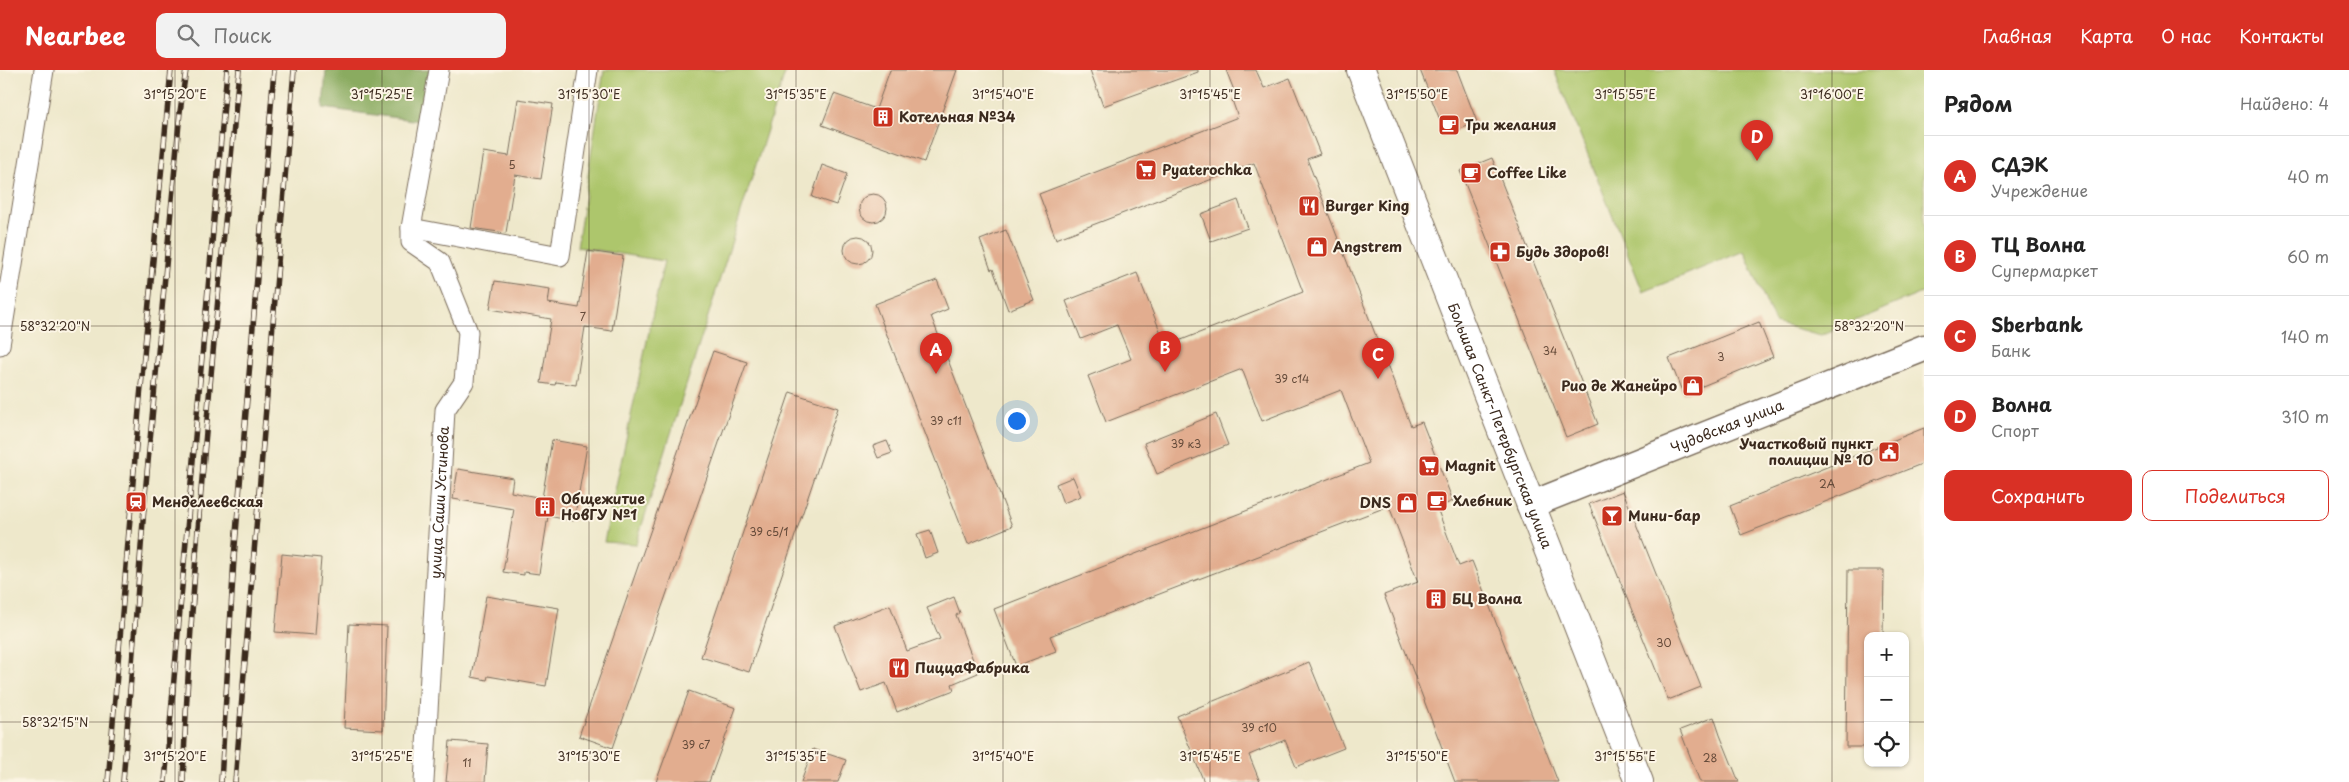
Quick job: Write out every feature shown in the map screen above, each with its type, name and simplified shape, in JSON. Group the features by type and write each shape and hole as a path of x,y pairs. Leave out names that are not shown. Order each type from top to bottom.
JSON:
{"main road":[{"name":"Большая Санкт-Петербургская улица","path":"1361,70 1639,782"},
{"name":"Чудовская улица","path":"1530,505 1924,348"}],"street":[{"path":"0,345 44,70"},
{"path":"439,70 411,228 560,256 588,70"},
{"name":"улица Саши Устинова","path":"411,228 412,242 440,262 468,332 464,382 446,410 424,782"}],"green space":[{"path":"326,70 430,70 420,121 323,108"},
{"path":"604,70 786,70 636,544 604,542 664,261 577,247"},
{"path":"1554,70 1924,70 1924,292 1821,335 1775,323 1744,251 1643,292"}],"building":[{"name":"Котельная №34","path":"890,70 957,70 924,162 822,125 834,94 876,109"},
{"path":"1090,70 1198,70 1198,72 1103,106"},
{"path":"1226,70 1256,70 1264,88 1290,78 1320,154 1307,159 1411,426 1422,422 1453,501 1437,508 1459,566 1472,561 1558,782 1455,782 1384,595 1418,582 1389,506 1050,636 1056,651 1016,666 994,609 1369,463 1341,390 1262,421 1242,369 1106,422 1088,376 1131,359 1117,325 1081,339 1066,301 1137,273 1166,346 1303,292 1254,163 1056,239 1039,194 1238,117 1232,100 1237,98"},
{"path":"1420,70 1457,70 1477,122 1446,135"},
{"path":"518,99 553,104 541,179 515,175 506,233 471,228 483,152 509,156"},
{"path":"1492,158 1598,424 1566,437 1460,171"},
{"path":"822,165 847,174 836,205 812,197"},
{"path":"873,194 883,198 887,208 883,218 873,222 863,218 859,208 863,198"},
{"path":"1238,200 1248,228 1211,241 1201,214"},
{"path":"1006,230 1034,300 1008,310 980,240"},
{"path":"858,236 868,240 872,250 868,260 858,264 848,260 844,250 848,240"},
{"path":"588,251 623,256 612,331 585,327 576,385 556,382 555,385 541,383 551,319 490,309 495,281 550,289 548,303 579,308"},
{"path":"937,280 948,309 931,316 1012,526 968,544 875,304"},
{"path":"1759,322 1773,357 1683,394 1669,358"},
{"path":"713,351 747,362 613,748 579,736"},
{"path":"790,392 838,408 749,672 701,657"},
{"path":"1216,414 1228,445 1157,474 1144,443"},
{"path":"1924,428 1924,463 1741,535 1730,506"},
{"name":"Общежитие НовГУ №1","path":"552,440 587,446 574,521 548,516 539,574 524,572 524,575 503,572 514,509 453,499 458,469 513,478 511,492 542,498"},
{"path":"887,441 892,453 878,458 873,446"},
{"path":"1073,477 1081,496 1063,503 1056,484"},
{"path":"1623,491 1701,687 1668,700 1589,504"},
{"path":"930,530 938,553 925,558 917,534"},
{"path":"282,554 321,558 315,635 275,632"},
{"path":"1848,570 1884,570 1883,632 1864,632 1864,747 1846,747"},
{"path":"486,596 559,608 546,686 488,676 487,680 472,677"},
{"path":"954,597 960,613 956,615 978,673 952,684 954,690 897,712 886,683 861,692 835,626 890,605 907,651 940,639 927,608"},
{"path":"349,624 387,626 383,730 344,728"},
{"path":"1309,662 1344,748 1296,767 1285,740 1249,755 1260,782 1204,782 1177,716"},
{"path":"689,691 736,708 709,782 656,782"},
{"path":"1714,717 1739,782 1700,782 1680,730"},
{"path":"450,741 488,744 485,782 446,782"},
{"path":"813,749 846,760 838,782 801,782"}],"railway":[{"path":"108,782 140,398 171,70"},
{"path":"123,782 145,495 180,112 186,70"},
{"path":"165,782 227,70"},
{"path":"183,782 199,515 239,70"},
{"path":"221,782 234,558 274,70"},
{"path":"235,782 294,70"}],"place":[{"name":"Котельная №34","path":"883,117"},
{"name":"Три желания","path":"1449,125"},
{"name":"Волна","path":"1757,161"},
{"name":"Pyaterochka","path":"1146,170"},
{"name":"Coffee Like","path":"1471,173"},
{"name":"Burger King","path":"1309,206"},
{"name":"Angstrem","path":"1317,247"},
{"name":"Будь Здоров!","path":"1500,252"},
{"name":"ТЦ Волна","path":"1165,372"},
{"name":"СДЭК","path":"936,374"},
{"name":"Sberbank","path":"1378,379"},
{"name":"Рио де Жанейро","path":"1693,386"},
{"name":"Участковый пункт полиции № 10","path":"1889,452"},
{"name":"Magnit","path":"1429,466"},
{"name":"Хлебник","path":"1437,501"},
{"name":"Менделеевская","path":"136,502"},
{"name":"DNS","path":"1407,503"},
{"name":"Общежитие НовГУ №1","path":"545,507"},
{"name":"Мини-бар","path":"1612,516"},
{"name":"БЦ Волна","path":"1436,599"},
{"name":"ПиццаФабрика","path":"899,668"}]}
